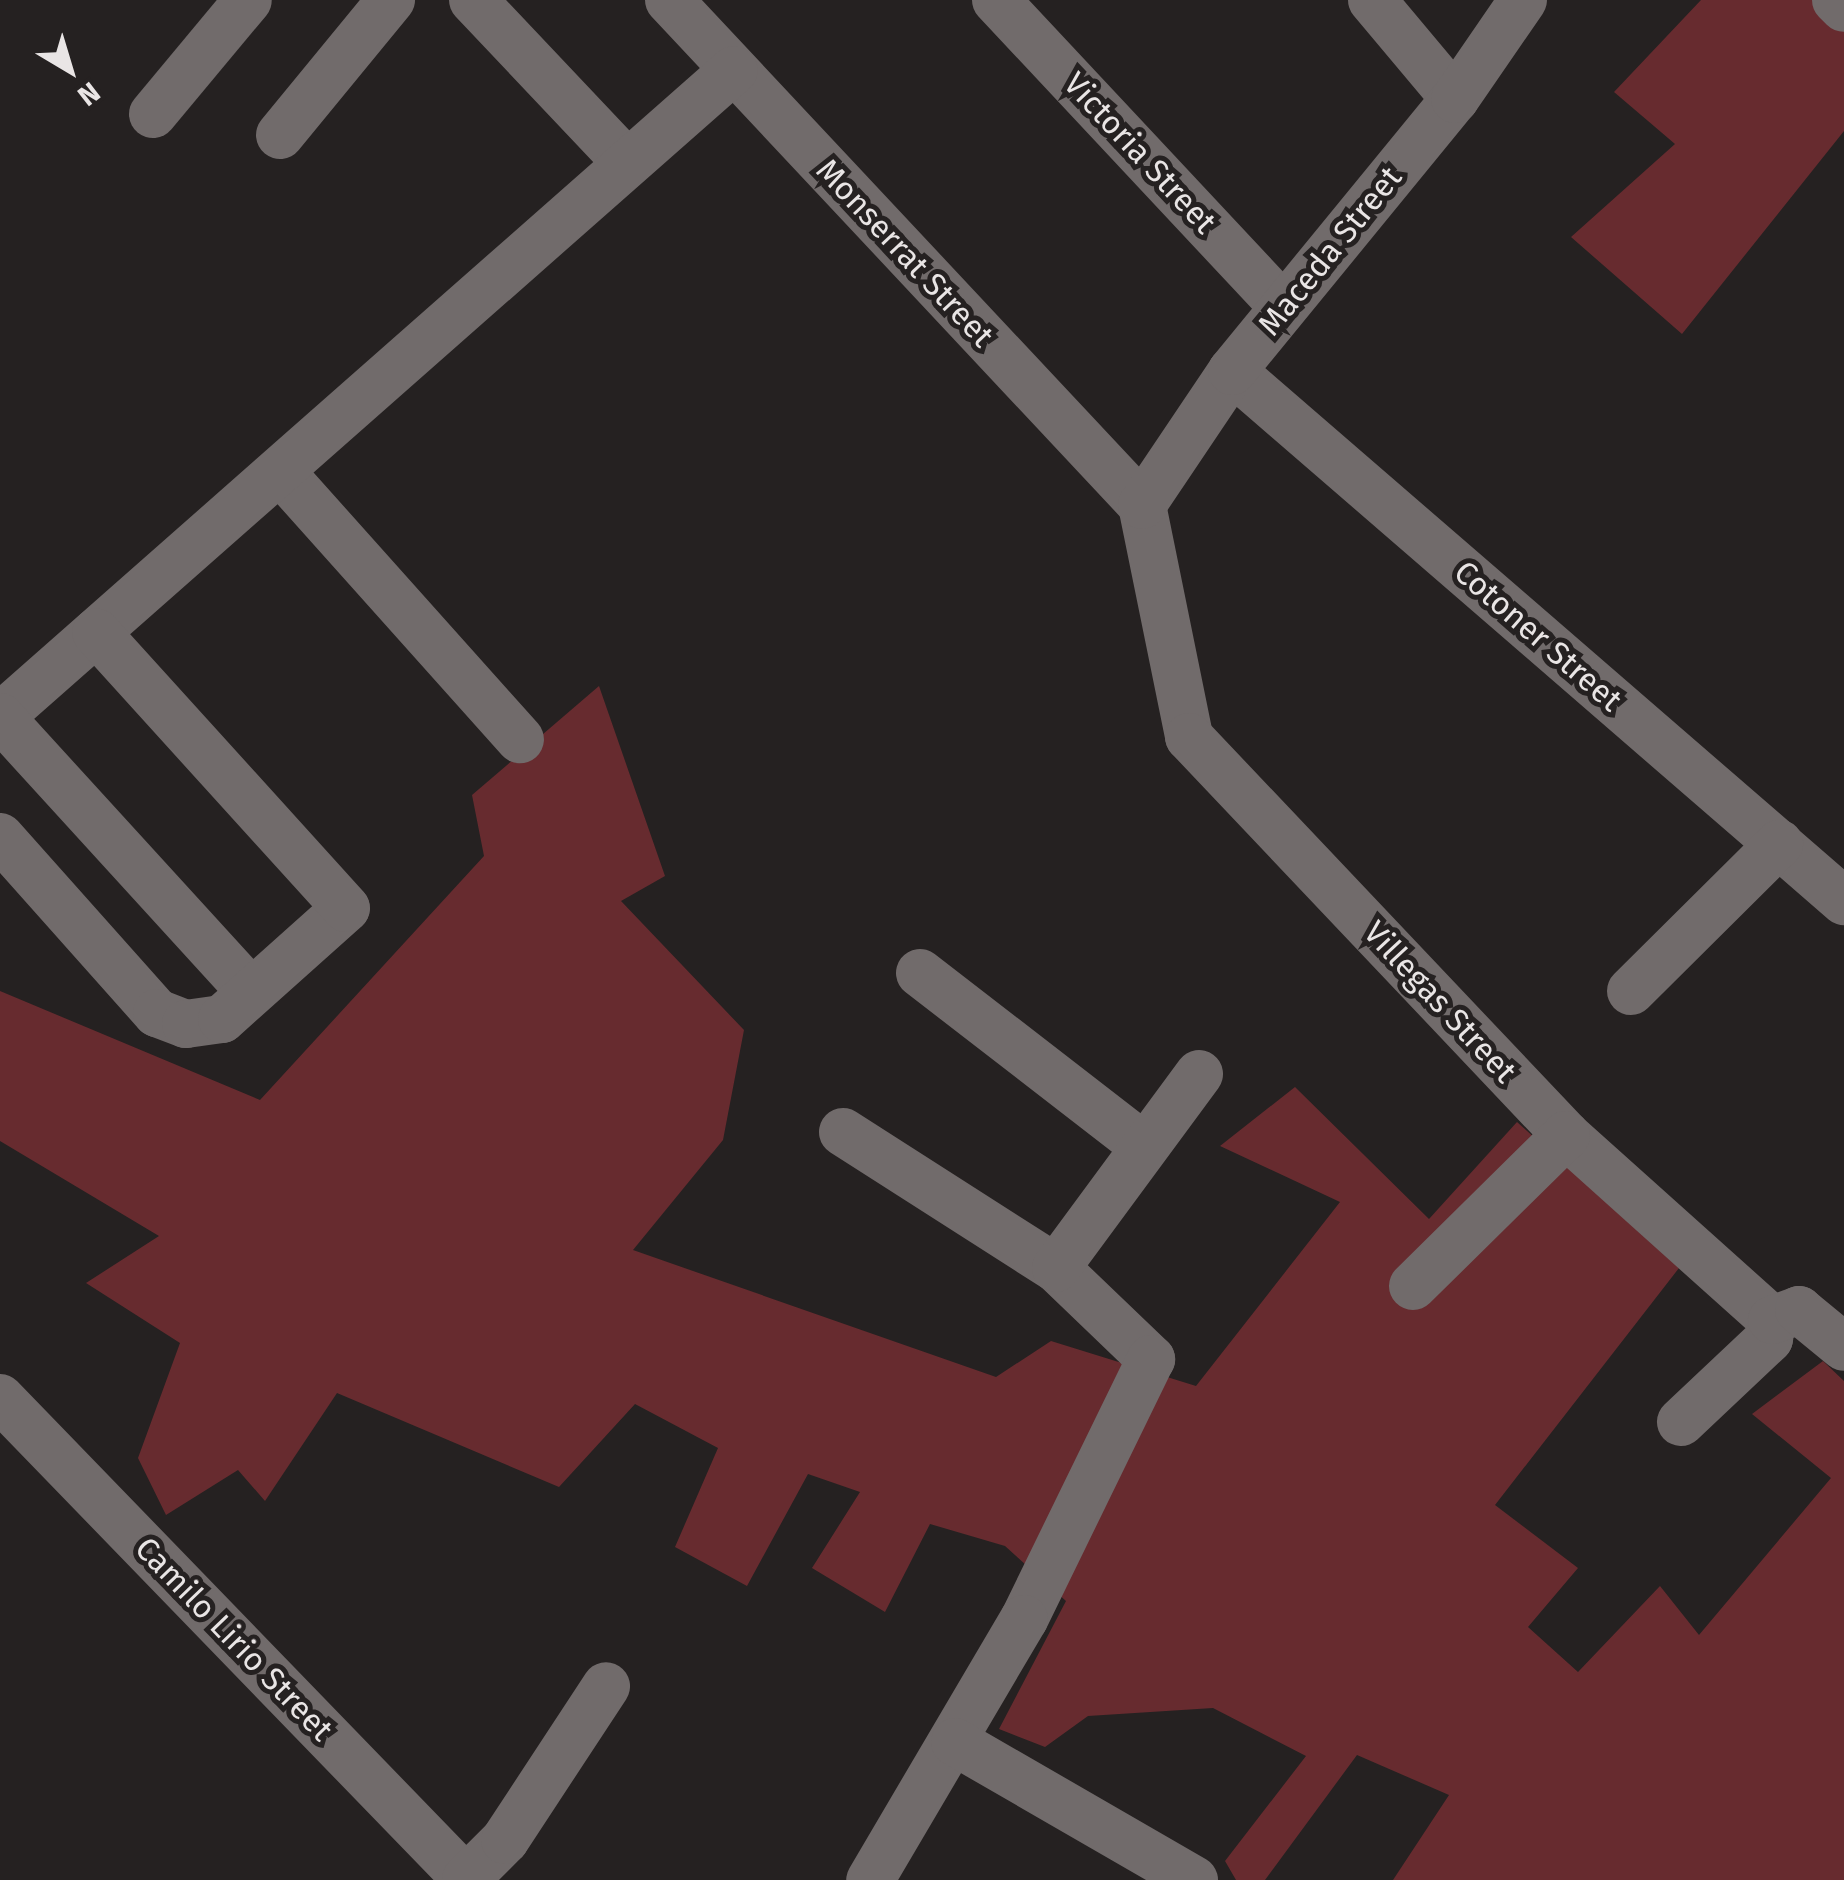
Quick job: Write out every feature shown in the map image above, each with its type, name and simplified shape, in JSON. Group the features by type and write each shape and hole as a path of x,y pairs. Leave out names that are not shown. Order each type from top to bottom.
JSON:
{"street":[{"path":"153,114 248,0"},
{"path":"280,134 390,0"},
{"path":"473,0 628,164"},
{"name":"Monserrat Street","path":"670,0 1142,505"},
{"name":"Victoria Street","path":"996,0 1284,307"},
{"path":"1372,0 1455,98"},
{"name":"Maceda Street","path":"1142,505 1232,370 1455,98 1524,0"},
{"path":"1836,0 1844,8"},
{"path":"251,992 0,717 734,70"},
{"name":"Cotoner Street","path":"1232,370 1844,901"},
{"path":"280,470 520,740"},
{"name":"Villegas Street","path":"1142,505 1189,737 1566,1135 1772,1320"},
{"path":"0,836 157,1013 186,1024 222,1019 346,908 96,632"},
{"path":"1631,992 1779,844"},
{"path":"920,973 1145,1147"},
{"path":"1056,1268 1199,1074"},
{"path":"843,1132 1056,1268 1151,1359 955,1742 870,1880"},
{"path":"1413,1286 1566,1135"},
{"path":"1681,1422 1770,1339 1772,1320 1799,1310 1844,1348"},
{"name":"Camilo Lirio Street","path":"0,1398 467,1880"},
{"path":"467,1880 506,1840 606,1686"},
{"path":"955,1742 1194,1880"}],"shaded area":[{"path":"1701,0 1844,0 1844,131 1682,334 1571,237 1675,144 1614,92"},
{"path":"599,686 665,876 621,901 744,1030 723,1140 633,1250 996,1377 1051,1341 1196,1386 1340,1202 1220,1146 1295,1087 1429,1219 1517,1122 1679,1268 1495,1505 1578,1568 1528,1627 1578,1672 1660,1586 1699,1635 1831,1478 1752,1414 1823,1361 1844,1381 1844,1880 1393,1880 1449,1795 1357,1755 1265,1880 1236,1880 1225,1861 1306,1756 1213,1708 1088,1716 1045,1747 999,1729 1066,1601 1005,1546 930,1524 885,1612 812,1568 860,1492 808,1474 747,1586 675,1547 718,1448 635,1404 559,1487 337,1393 265,1501 238,1470 166,1515 138,1458 180,1343 86,1283 159,1236 0,1141 0,991 260,1100 484,856 472,795"}]}
